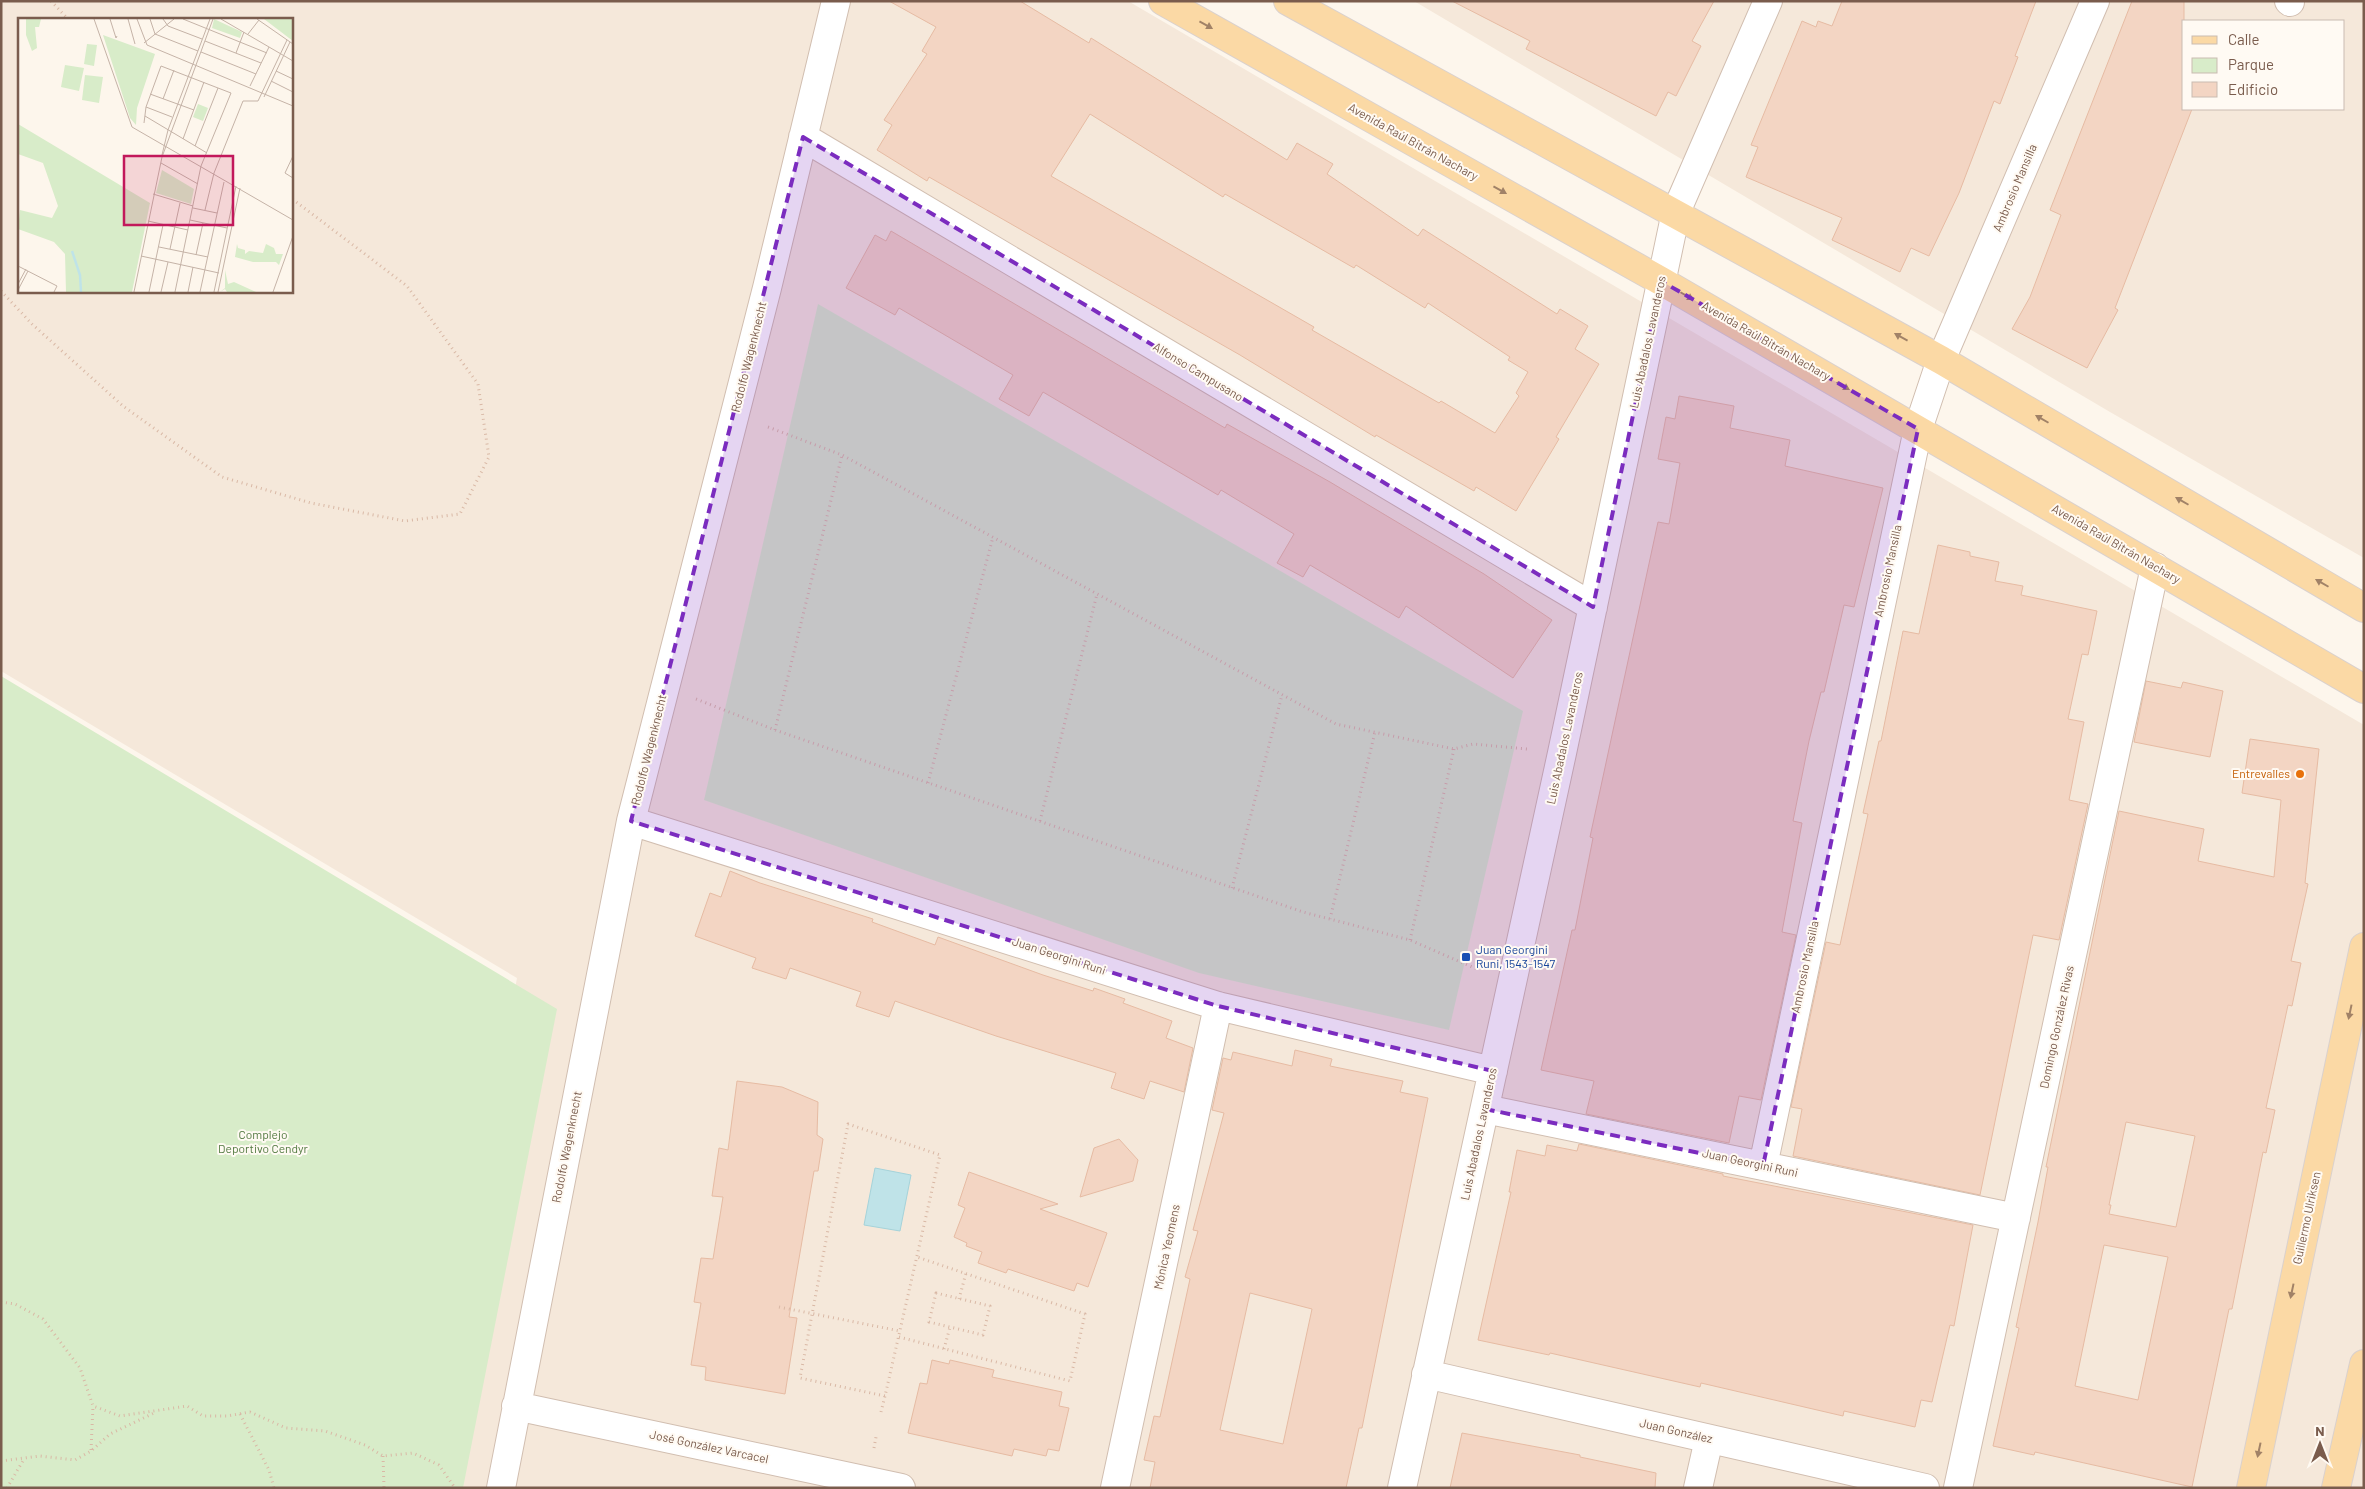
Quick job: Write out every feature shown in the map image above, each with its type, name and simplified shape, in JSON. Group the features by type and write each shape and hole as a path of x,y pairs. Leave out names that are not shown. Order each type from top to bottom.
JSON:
{"main road":[{"name":"Avenida Raúl Bitrán Nachary","path":"1163,1 1661,281 2364,688"},
{"path":"1288,1 1676,212 1941,360 2364,608"},
{"name":"Guillermo Ulriksen","path":"2251,1488 2364,947"},
{"path":"2336,1488 2364,1364"}],"street":[{"name":"Luis Abadalos Lavanderos","path":"1402,1488 1562,753 1676,212 1768,1"},
{"name":"Ambrosio Mansilla","path":"1763,1166 1918,429 1941,360 2095,1"},
{"name":"Rodolfo Wagenknecht","path":"501,1488 631,821 735,414 803,137 831,7"},
{"name":"Alfonso Campusano","path":"803,137 1593,607"},
{"name":"Domingo González Rivas","path":"1958,1488 2155,567"},
{"name":"Juan Georgini Runi","path":"631,821 1218,1006 1493,1071"},
{"name":"Mónica Yeomens","path":"1115,1488 1218,1006"},
{"name":"Juan Georgini Runi","path":"1485,1109 2016,1218"},
{"name":"Juan González","path":"1426,1374 1926,1488"},
{"name":"José González Varcacel","path":"516,1406 856,1483 901,1488"},
{"path":"1698,1488 1709,1439"}],"path":[{"path":"51,1 67,18"},
{"path":"1,291 32,324 123,406 222,477 311,503 405,521 460,514 489,457 478,384 406,286 292,199"},
{"path":"735,414 842,455 1336,724 1454,749 1473,744 1562,753"},
{"path":"775,730 842,455"},
{"path":"928,783 993,538"},
{"path":"1040,821 1097,594"},
{"path":"666,686 775,730 1232,888 1330,919 1410,940 1512,984"},
{"path":"1232,888 1282,695"},
{"path":"1330,919 1375,732"},
{"path":"1410,940 1454,749"},
{"path":"881,1412 885,1396 899,1337 940,1155 848,1124 800,1378 885,1396"},
{"path":"899,1337 1070,1382 1085,1314 917,1257"},
{"path":"959,1298 966,1274"},
{"path":"936,1293 959,1298 990,1306 984,1335 929,1322 936,1293"},
{"path":"1,1302 16,1304 43,1319 80,1368 93,1406 91,1451"},
{"path":"779,1307 900,1331"},
{"path":"944,1349 950,1328"},
{"path":"93,1406 120,1416 187,1406 203,1416 250,1412 286,1428 325,1431 365,1445 383,1456 414,1453 439,1465 454,1488"},
{"path":"1,1461 40,1456 74,1460 91,1451 110,1434 158,1411"},
{"path":"240,1414 269,1470 274,1488"},
{"path":"383,1456 384,1488"},
{"path":"7,1488 24,1458"}],"highlighted area":[{"path":"803,137 1593,607 1661,281 1918,429 1763,1166 1485,1109 1493,1071 1218,1006 631,821"}],"shaded area":[{"path":"1,1 1128,1 2364,725 2364,1488 423,1488 517,978 1,671"},
{"path":"1414,1 2364,1 2364,558 2110,412"}],"green space":[{"path":"818,304 1523,711 1449,1030 1199,973 704,800"},
{"name":"Complejo Deportivo Cendyr","path":"1,676 557,1009 463,1488 1,1488"}],"water":[{"path":"875,1168 911,1175 900,1231 864,1225"}],"building":[{"path":"889,1 1020,1 1089,43 1091,38 1287,160 1297,143 1333,164 1327,174 1418,236 1423,229 1557,314 1560,309 1588,326 1575,349 1599,364 1556,437 1559,439 1516,511 1476,487 1474,491 1376,435 1375,437 1240,355 929,177 927,181 877,150 892,125 884,120 927,54 922,51 936,27","holes":["1090,114 1223,197 1225,194 1354,268 1356,265 1425,308 1428,303 1510,357 1508,360 1528,372 1516,393 1519,396 1495,433 1312,330 1314,327 1051,176"]},
{"path":"1452,1 1714,1 1692,41 1701,46 1676,96 1668,92 1656,116 1526,49 1530,41"},
{"path":"1842,1 2036,1 2015,56 2018,57 2000,104 1994,101 1959,193 1929,256 1911,248 1900,272 1832,240 1842,218 1746,177 1758,147 1751,145 1802,21 1816,27 1818,21 1832,26"},
{"path":"2132,1 2184,1 2184,20 2182,20 2182,110 2192,110 2115,308 2118,310 2087,368 2012,329 2030,297 2061,215 2050,210"},
{"path":"891,231 1225,428 1227,424 1330,482 1484,574 1552,620 1513,678 1406,606 1399,618 1310,565 1303,577 1277,563 1294,534 1221,490 1218,495 1043,392 1029,416 999,399 1013,375 899,308 895,315 846,288 875,235 886,241"},
{"path":"1679,396 1734,406 1730,428 1790,440 1785,466 1883,488 1854,607 1844,605 1824,692 1821,692 1809,741 1793,821 1802,823 1782,932 1796,935 1761,1100 1739,1096 1729,1143 1586,1114 1594,1081 1541,1070 1572,930 1575,930 1593,838 1590,837 1658,522 1669,524 1680,463 1658,459 1666,417 1675,419"},
{"path":"1938,545 1970,552 1970,556 1999,562 1995,581 2023,586 2021,595 2097,611 2088,655 2082,654 2068,719 2084,722 2069,800 2088,804 2059,940 2033,935 1980,1195 1793,1156 1802,1109 1791,1107 1826,942 1840,945 1868,814 1863,813 1879,741 1881,741 1903,631 1919,634"},
{"path":"2146,681 2181,688 2183,682 2223,691 2210,757 2134,742"},
{"path":"2250,739 2319,749 2305,883 2308,884 2291,961 2301,963 2292,1006 2288,1005 2266,1108 2275,1110 2266,1153 2263,1152 2232,1309 2229,1309 2192,1487 2035,1452 2034,1455 1993,1446 2019,1328 2016,1327 2038,1222 2048,1167 2046,1167 2119,811 2204,829 2198,861 2274,877 2281,800 2242,793","holes":["2126,1122 2195,1136 2176,1227 2109,1214 2111,1205 2109,1205","2104,1245 2168,1257 2138,1400 2075,1386"]},
{"path":"730,871 760,883 873,919 872,922 935,945 938,937 1043,975 1093,991 1094,988 1125,999 1123,1003 1172,1021 1166,1038 1193,1048 1184,1092 1150,1081 1144,1099 1111,1088 1116,1073 996,1036 895,1001 889,1017 856,1006 861,992 790,968 786,979 752,968 756,958 695,936 710,893 721,897"},
{"path":"1295,1050 1332,1059 1330,1066 1403,1081 1400,1092 1428,1098 1362,1428 1359,1428 1346,1488 1150,1488 1155,1462 1144,1460 1154,1416 1160,1417 1190,1279 1185,1277 1198,1231 1193,1230 1224,1113 1212,1110 1223,1058 1231,1060 1233,1052 1292,1066","holes":["1250,1293 1312,1309 1283,1444 1220,1430"]},
{"path":"737,1081 782,1087 818,1102 817,1135 823,1139 818,1171 814,1171 789,1317 797,1318 785,1394 705,1380 706,1367 691,1365 701,1303 694,1302 701,1258 713,1259 723,1197 712,1196 719,1148 728,1150"},
{"path":"1119,1139 1138,1160 1133,1181 1080,1197 1094,1148"},
{"path":"1579,1144 1723,1174 1723,1176 1973,1225 1954,1326 1950,1325 1932,1402 1921,1400 1915,1427 1844,1411 1843,1416 1701,1383 1700,1387 1550,1353 1549,1355 1478,1340 1511,1192 1509,1192 1517,1150 1545,1156 1547,1145 1577,1151"},
{"path":"969,1172 1058,1204 1040,1209 1107,1233 1088,1287 1077,1283 1074,1291 1008,1269 1006,1273 978,1263 982,1252 966,1246 967,1243 954,1237 965,1208 958,1205"},
{"path":"932,1360 949,1364 950,1360 994,1370 992,1377 1062,1392 1059,1406 1069,1408 1059,1451 1048,1449 1046,1456 1014,1449 1012,1456 908,1433 920,1383 927,1384"},
{"path":"1462,1433 1580,1455 1580,1457 1656,1473 1655,1488 1450,1488"}],"place":[{"name":"Entrevalles","path":"2300,774"},
{"name":"Juan Georgini Runi, 1543-1547","path":"1466,957"}]}
